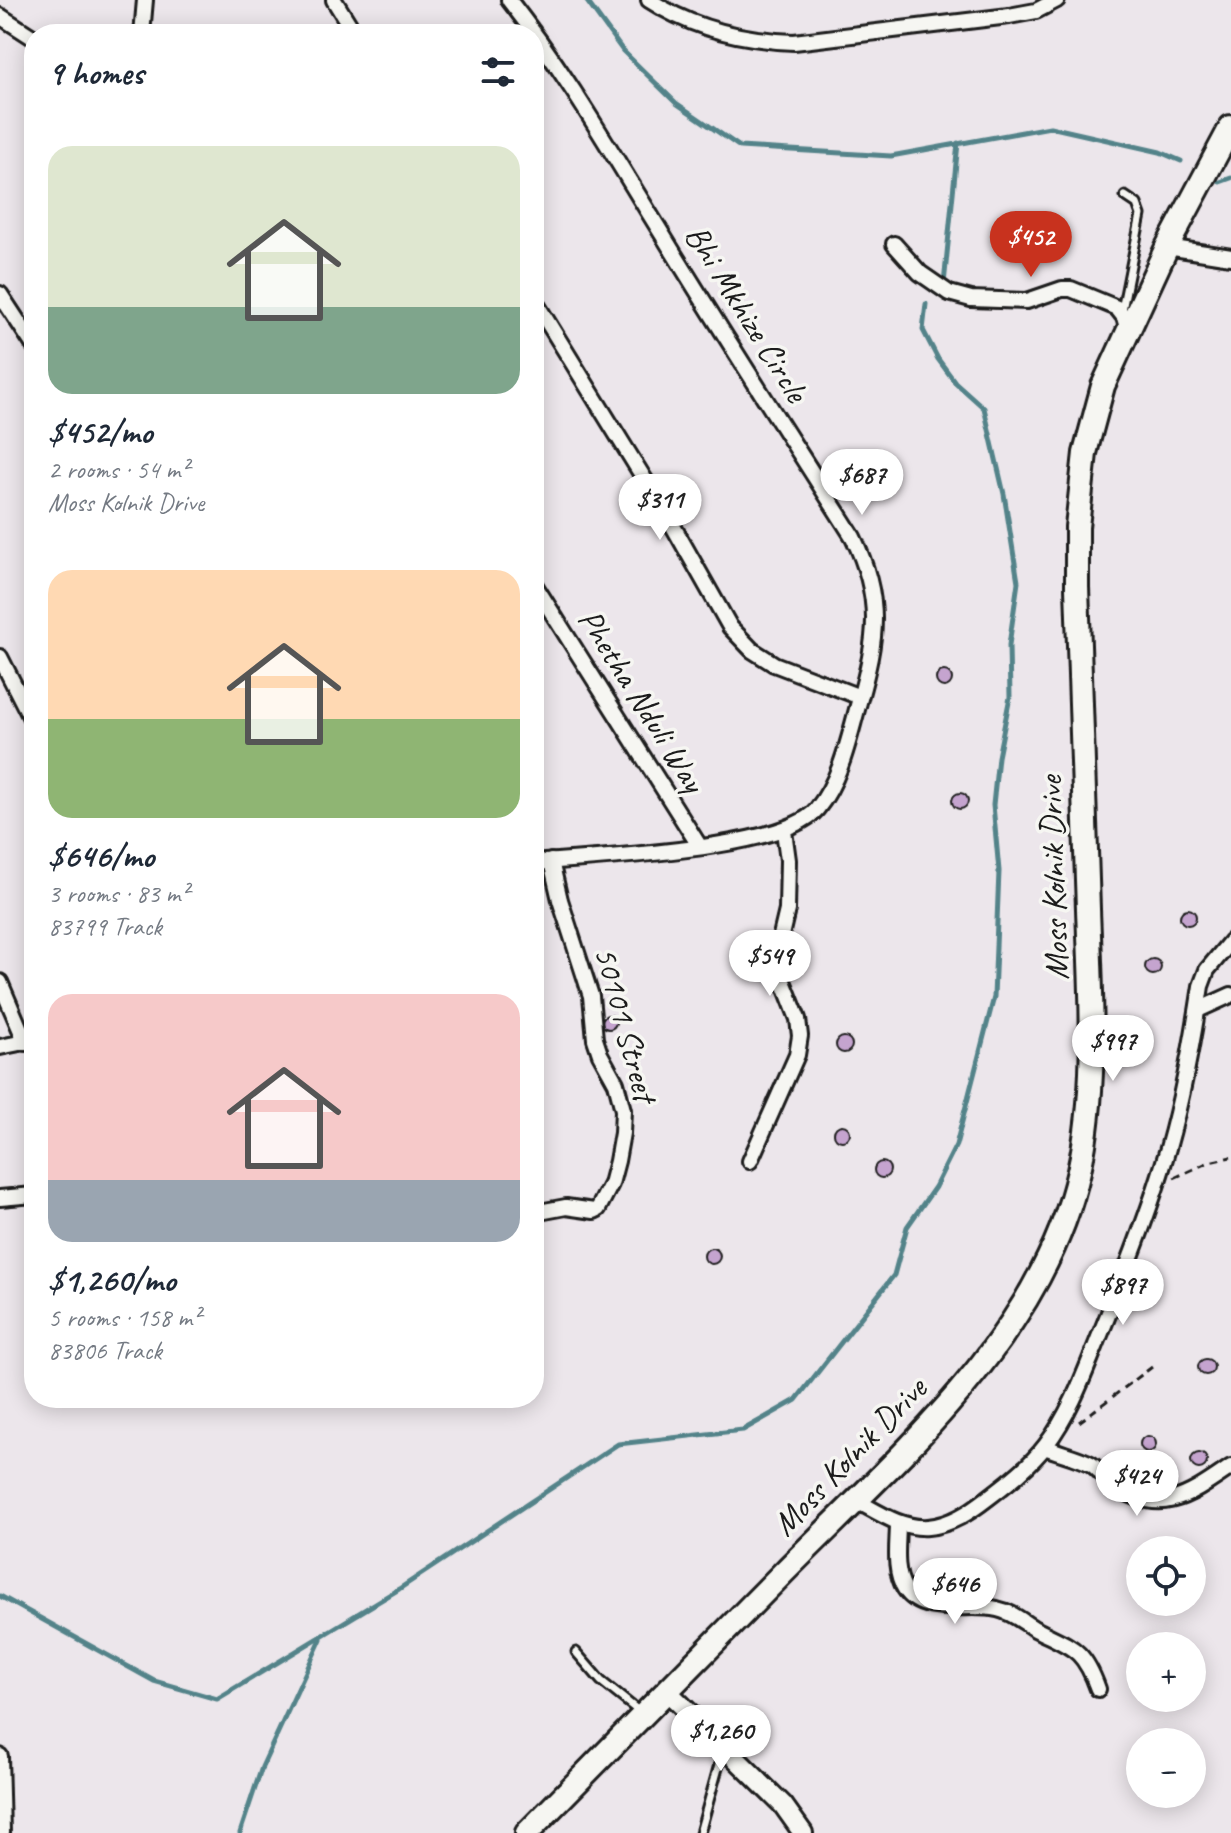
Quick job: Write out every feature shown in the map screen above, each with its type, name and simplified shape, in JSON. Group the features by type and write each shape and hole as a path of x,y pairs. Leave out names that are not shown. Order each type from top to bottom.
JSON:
{"main road":[{"name":"Moss Kolnik Drive","path":"527,1833 967,1382 1011,1324 1050,1257 1079,1172 1089,1105 1092,1030 1077,527 1085,453 1125,322 1231,127"}],"street":[{"path":"143,24 145,0"},
{"path":"334,0 349,24"},
{"name":"Bhi Mkhize Circle","path":"509,0 528,24"},
{"path":"649,0 682,18 725,34 794,42 1009,16 1036,11 1057,0"},
{"path":"0,16 24,32"},
{"name":"Bhi Mkhize Circle","path":"544,45 594,120 853,537 864,561 874,607 872,654 860,697 839,769 816,810 784,831 700,847 544,862"},
{"path":"894,244 920,273 949,293 971,299 1027,301 1071,289 1112,305 1125,322"},
{"path":"1167,247 1231,257"},
{"path":"0,294 24,331"},
{"path":"544,316 661,505 730,627 752,650 774,664 860,697"},
{"name":"Phetha Nduli Way","path":"544,600 700,847"},
{"path":"0,657 24,704"},
{"path":"750,1161 797,1055 800,1036 798,1019 783,981 780,959 779,944 787,910 788,860 784,831"},
{"name":"50101 Street","path":"544,871 560,900 591,996 595,1039 621,1096 622,1133 611,1184 594,1211 566,1207 544,1211"},
{"path":"855,1500 898,1523 928,1527 947,1523 969,1513 1027,1466 1048,1442 1084,1374 1121,1284 1156,1186 1178,1108 1201,986 1207,970 1231,941"},
{"path":"0,982 24,1030"},
{"path":"1198,1010 1231,995"},
{"path":"0,1047 24,1043"},
{"path":"0,1198 24,1196"},
{"path":"1048,1442 1090,1463 1111,1484 1127,1493 1160,1503 1178,1500 1231,1467"},
{"path":"898,1523 898,1572 906,1592 930,1605 1008,1612 1077,1649 1098,1689"},
{"path":"666,1690 783,1805 803,1833"},
{"path":"0,1756 2,1833"}],"lane":[{"path":"1125,196 1137,204 1141,215 1125,322"},
{"path":"576,1652 601,1681 643,1714"},
{"path":"700,1833 724,1747"}],"path":[{"path":"1156,1186 1209,1162 1231,1157"},
{"path":"1048,1442 1152,1367"}],"building":[{"path":"941,671 947,671 952,679 950,685 941,687 936,682 936,676"},
{"path":"957,793 963,793 968,801 966,807 957,809 952,804 952,798"},
{"path":"1185,909 1191,909 1196,917 1194,923 1185,925 1180,920 1180,914"},
{"path":"1150,959 1156,959 1161,967 1159,973 1150,975 1145,970 1145,964"},
{"path":"609,1015 616,1022 609,1029 602,1022"},
{"path":"841,1037 847,1037 852,1045 850,1051 841,1053 836,1048 836,1042"},
{"path":"839,1125 845,1125 850,1133 848,1139 839,1141 834,1136 834,1130"},
{"path":"879,1162 885,1162 890,1170 888,1176 879,1178 874,1173 874,1167"},
{"path":"709,1248 715,1248 720,1256 718,1262 709,1264 704,1259 704,1253"},
{"path":"1203,1359 1209,1359 1214,1367 1212,1373 1203,1375 1198,1370 1198,1364"},
{"path":"1145,1436 1151,1436 1156,1444 1154,1450 1145,1452 1140,1447 1140,1441"},
{"path":"1196,1453 1202,1453 1207,1461 1205,1467 1196,1469 1191,1464 1191,1458"}],"waterway":[{"path":"586,0 623,51 676,103 740,147 891,156 1050,127 1160,152 1181,161"},
{"path":"944,284 958,143"},
{"path":"1220,182 1231,178"},
{"path":"0,1596 154,1681 217,1699 399,1589 618,1444 743,1430 796,1400 894,1275 907,1227 935,1187 956,1145 994,997 999,871 993,805 998,757 1010,697 1009,645 1018,582 1004,494 984,408 955,382 938,359 923,330 926,304"},
{"path":"240,1833 262,1767 321,1639"}]}
